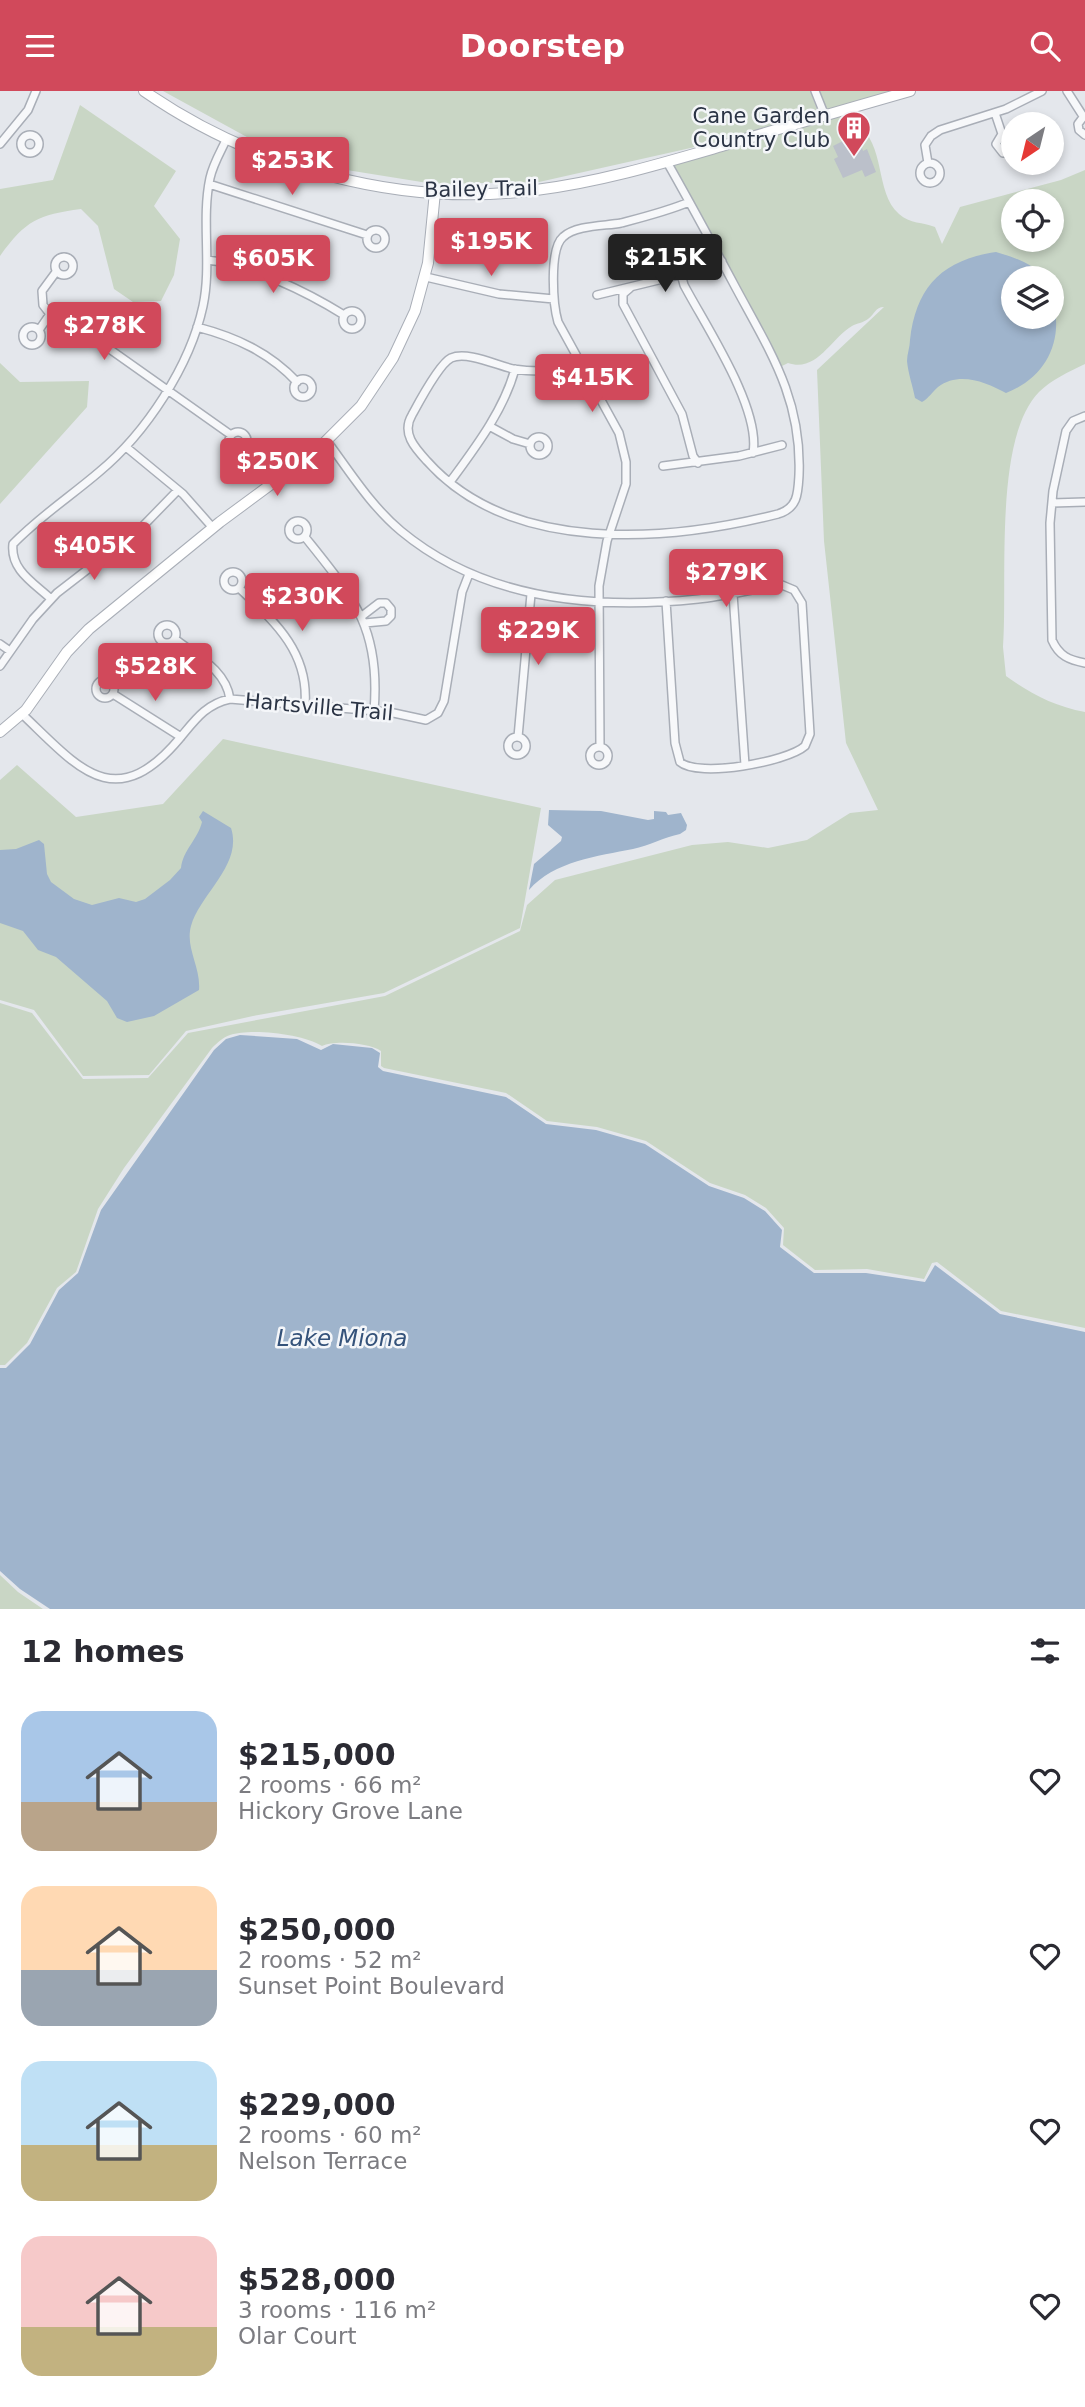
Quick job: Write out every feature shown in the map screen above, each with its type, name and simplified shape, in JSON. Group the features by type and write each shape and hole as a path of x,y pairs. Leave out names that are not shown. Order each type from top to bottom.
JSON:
{"street":[{"path":"0,144 28,110 36,91"},
{"name":"Bailey Trail","path":"144,91 183,116 227,138 263,154 328,175 388,187 485,194 533,191 606,179 910,91"},
{"path":"815,91 825,116"},
{"path":"928,163 925,145 935,132 995,113 1042,91"},
{"path":"1067,91 1084,116 1078,127 1085,135"},
{"path":"995,113 1001,129"},
{"path":"12,130 23,138"},
{"path":"1001,136 996,141 998,150 1001,151"},
{"path":"51,599 16,567 12,554 13,544 126,447 168,390 191,345 203,306 209,184 227,138"},
{"path":"581,364 547,371 515,369 462,356 452,358 440,368 411,415 407,428 411,440 432,466 484,505 521,521 556,529 610,533 722,527 786,512 796,502 799,443 793,404 777,365 667,162"},
{"path":"209,184 367,235"},
{"path":"0,732 22,714 78,639 213,528 327,441 349,420 383,375 410,324 426,277 435,192"},
{"path":"600,747 598,600 601,566 626,484 625,453 618,433 558,322 554,299 555,254 564,236 575,231 624,222 690,202"},
{"path":"207,260 226,262 304,293 344,315"},
{"path":"597,295 722,261"},
{"path":"56,272 42,291 43,305 50,314 105,343 231,435"},
{"path":"681,274 684,285 743,398 751,423 753,453"},
{"path":"426,277 499,294 554,299"},
{"path":"630,288 623,294 623,304 682,414 693,456 698,463"},
{"path":"39,330 50,314"},
{"path":"197,327 245,343 270,357 297,382"},
{"path":"450,482 489,426 509,388 515,369"},
{"path":"1085,416 1073,421 1066,431 1052,503 1052,640 1057,652 1085,663"},
{"path":"489,426 513,439 530,444"},
{"path":"327,441 370,500 400,530 436,556 469,574 531,594 598,600 666,601 788,586 799,596 803,615 809,740 805,746 794,754 745,765 696,769 684,765 677,757 666,601"},
{"path":"663,466 698,463 782,445"},
{"path":"126,447 178,490 213,528"},
{"path":"0,666 51,599 141,528 178,490"},
{"path":"1052,503 1085,502"},
{"path":"305,537 337,575 363,619 375,675 374,711"},
{"name":"Hartsville Trail","path":"22,714 73,763 98,777 120,778 139,773 164,756 204,710 218,701 230,699 374,711 401,714 419,720 433,718 442,708 462,592 469,574"},
{"path":"239,588 272,619 291,643 303,669 305,705"},
{"path":"518,737 531,594"},
{"path":"733,594 745,765"},
{"path":"175,639 219,672 227,684 230,699"},
{"path":"0,644 10,651"},
{"path":"114,694 181,737"}],"green space":[{"path":"163,91 810,91 817,109 812,114 744,136 539,182 434,184 328,167 256,142"},
{"path":"817,91 898,91 827,112"},
{"path":"80,105 176,171 154,206 180,239 174,275 161,301 133,302 114,289 98,226 81,209 34,221 18,234 0,256 0,189 53,180"},
{"path":"855,111 856,123 866,132 877,156 886,194 899,214 908,220 935,227 942,244 960,207 1001,196 1001,252 1064,252 1064,189 1027,189 1085,170 1085,364 1039,392 1024,414 1015,443 1006,513 1003,647 1006,676 1043,699 1085,712 1085,1328 1001,1311 937,1262 932,1263 924,1279 867,1269 815,1270 783,1245 784,1228 766,1208 745,1195 710,1183 646,1141 597,1127 547,1121 506,1093 384,1068 381,1066 381,1051 369,1046 343,1043 322,1046 290,1035 251,1032 227,1036 212,1048 124,1168 98,1209 76,1272 57,1288 27,1343 5,1365 0,1365 0,1003 32,1013 83,1079 148,1078 188,1033 385,996 520,931 527,905 555,880 692,845 728,842 768,848 807,840 850,813 878,810 846,743 824,541 817,370 884,307 844,331 815,359 798,365 788,363 778,368 669,165"},
{"path":"0,363 20,382 89,381 87,407 0,504"},
{"path":"223,739 541,808 520,928 384,993 253,1016 186,1031 149,1075 83,1076 34,1010 0,1000 0,780 17,765 76,817 163,804"},
{"path":"0,1575 18,1592 43,1609 0,1609"}],"water":[{"path":"996,252 1016,258 1029,266 1001,266 1001,329 1056,329 1054,342 1042,367 1020,386 1006,393 981,382 963,379 946,382 922,402 915,398 907,361 918,305 935,279 947,269 977,256"},
{"path":"549,810 601,811 648,820 654,819 654,811 666,812 668,815 681,813 687,825 686,830 680,834 645,846 591,857 564,866 539,880 529,890 534,864 561,841 562,837 548,825"},
{"path":"203,811 231,828 233,842 226,867 191,926 190,942 198,973 199,990 154,1016 127,1022 117,1018 107,1001 56,957 38,950 23,931 0,923 0,850 16,849 39,840 44,844 47,874 51,882 74,899 92,905 119,898 136,902 145,899 181,868 200,828 202,822 199,817"},
{"name":"Lake Miona","path":"240,1035 297,1039 321,1050 333,1044 372,1048 380,1053 378,1067 383,1071 506,1097 546,1124 596,1130 645,1144 709,1186 744,1198 765,1211 782,1230 780,1247 814,1273 866,1273 925,1282 935,1265 1000,1314 1085,1332 1085,1609 50,1609 20,1589 0,1571 0,1368 6,1368 30,1344 59,1290 78,1273 101,1210 214,1050 226,1039"}],"building":[{"name":"Cane Garden Country Club","path":"851,137 856,146 861,145 863,151 867,149 876,172 865,177 862,170 843,178 834,159 838,157 833,146"}],"place":[{"name":"Cane Garden Country Club","path":"854,158"}]}
